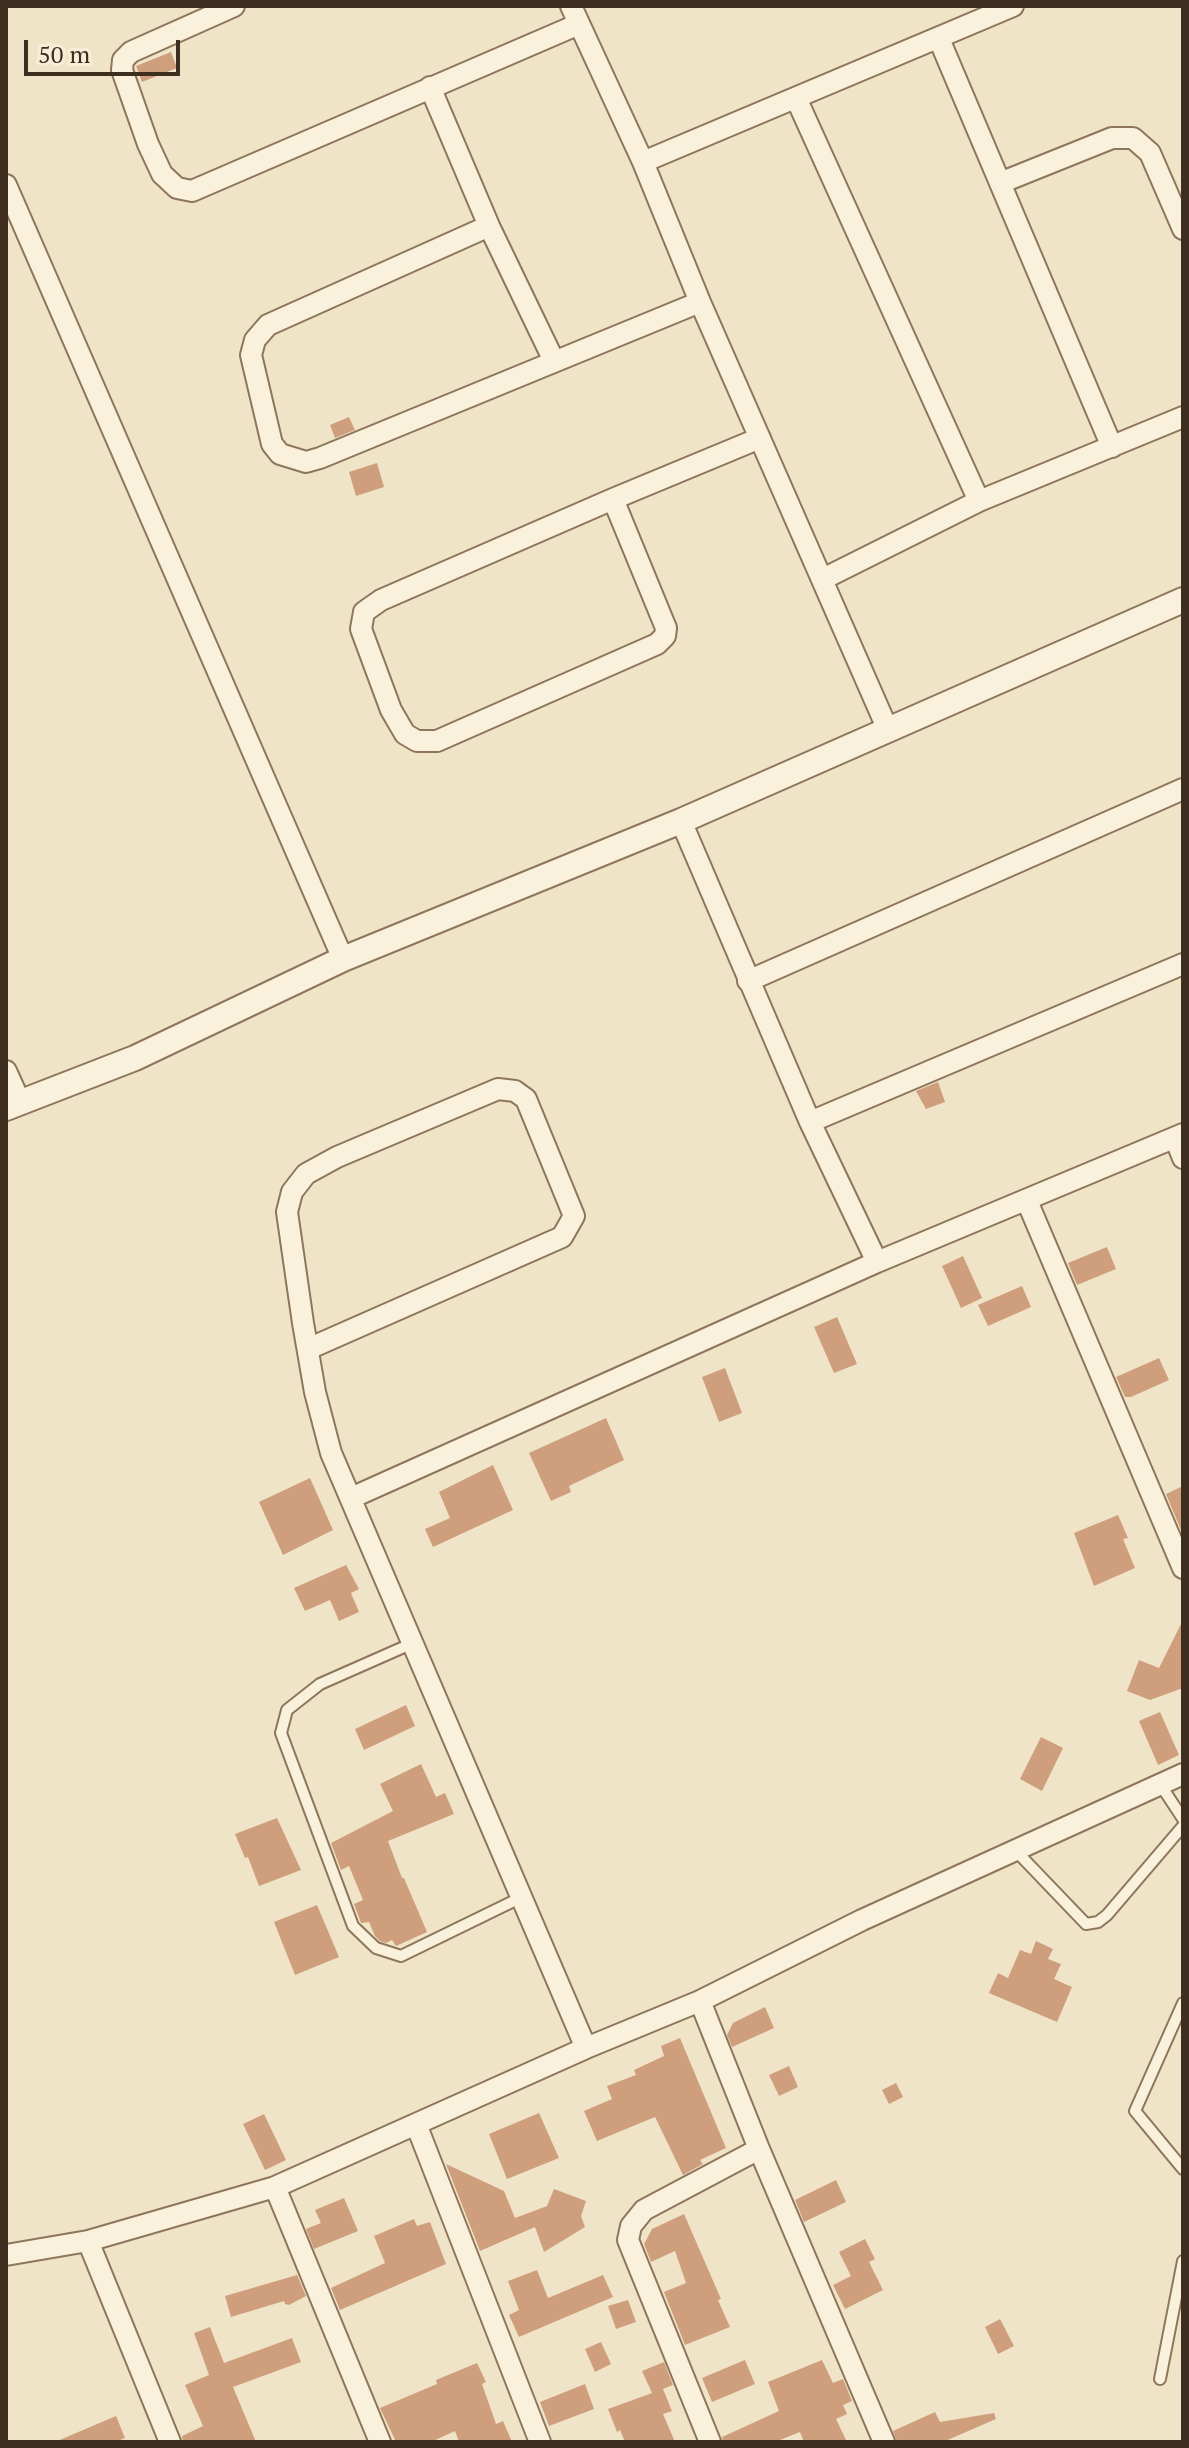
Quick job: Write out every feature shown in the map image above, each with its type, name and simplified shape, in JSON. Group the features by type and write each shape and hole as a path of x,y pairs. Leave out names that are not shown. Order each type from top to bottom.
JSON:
{"street":[{"path":"234,6 131,52 123,60 122,70 148,144 162,174 177,188 192,191 430,87 575,15 643,162 700,302 888,730"},
{"path":"643,162 1013,6"},
{"path":"939,39 1112,447"},
{"path":"430,87 489,226 554,361"},
{"path":"796,98 979,501"},
{"path":"1000,183 1112,138 1133,138 1150,153 1183,229"},
{"path":"6,185 343,959"},
{"path":"489,226 268,325 255,340 251,355 272,444 280,454 306,462 320,458 700,302"},
{"path":"823,579 979,501 1183,417"},
{"path":"613,499 666,628 665,636 657,644 437,741 417,741 405,734 391,710 361,629 364,612 381,600 613,499 760,438"},
{"path":"6,1071 13,1105 135,1058 343,959 681,821 1183,600"},
{"path":"748,981 1183,789"},
{"path":"681,821 810,1122 877,1262"},
{"path":"810,1122 1183,964"},
{"path":"308,1349 562,1237 574,1216 526,1099 515,1091 498,1089 337,1157 306,1174 292,1192 287,1212 308,1349 315,1392 331,1453 586,2048"},
{"path":"351,1498 877,1262 1179,1136 1183,1158"},
{"path":"1027,1201 1183,1568"},
{"path":"6,2255 88,2241 275,2187 586,2048 700,2001 862,1920 1183,1774"},
{"path":"700,2001 759,2149 884,2442"},
{"path":"416,2124 540,2442"},
{"path":"710,2442 628,2240 631,2226 644,2210 759,2149"},
{"path":"275,2187 380,2442"},
{"path":"88,2241 170,2442"}],"lane":[{"path":"413,1643 320,1684 287,1710 281,1733 353,1926 376,1948 401,1956 520,1898"},
{"path":"1160,1784 1183,1819"},
{"path":"1016,1851 1086,1924 1098,1922 1107,1915 1183,1826"},
{"path":"1183,2003 1135,2111 1183,2169"},
{"path":"1160,2379 1183,2261"}],"building":[{"path":"171,52 177,68 142,82 136,66"},
{"path":"349,417 355,430 335,438 330,425"},
{"path":"377,463 384,487 356,496 349,472"},
{"path":"938,1082 945,1102 926,1109 916,1091"},
{"path":"1107,1247 1116,1269 1077,1285 1068,1263"},
{"path":"963,1256 982,1298 961,1308 942,1266"},
{"path":"1022,1286 1031,1307 988,1326 978,1305"},
{"path":"837,1317 857,1364 834,1373 814,1327"},
{"path":"1159,1358 1169,1380 1125,1397 1116,1377"},
{"path":"725,1368 742,1413 719,1422 702,1377"},
{"path":"606,1418 624,1460 569,1486 571,1492 551,1501 529,1453"},
{"path":"493,1465 513,1510 433,1547 425,1529 450,1518 439,1492"},
{"path":"310,1478 333,1530 283,1555 259,1502"},
{"path":"1183,1486 1183,1535 1166,1494"},
{"path":"1118,1515 1128,1538 1123,1539 1135,1568 1094,1586 1074,1533"},
{"path":"346,1565 359,1589 351,1593 359,1612 339,1621 330,1600 305,1611 294,1588"},
{"path":"1183,1620 1183,1688 1150,1700 1127,1691 1139,1660 1159,1668"},
{"path":"406,1705 415,1726 364,1750 355,1729"},
{"path":"1160,1712 1179,1755 1158,1765 1139,1721"},
{"path":"1041,1737 1063,1748 1042,1791 1020,1779"},
{"path":"421,1764 436,1797 445,1793 454,1814 388,1841 427,1932 396,1946 392,1940 386,1943 380,1941 369,1922 361,1923 354,1904 363,1900 349,1866 341,1870 331,1843 393,1811 380,1784"},
{"path":"277,1818 301,1870 259,1886 235,1834"},
{"path":"317,1905 339,1957 295,1975 274,1922"},
{"path":"1036,1941 1053,1949 1048,1959 1061,1964 1054,1979 1072,1987 1057,2022 989,1993 998,1973 1008,1978 1020,1950 1031,1954"},
{"path":"765,2007 774,2028 732,2047 727,2035 733,2023"},
{"path":"680,2038 726,2148 700,2160 703,2164 683,2175 655,2117 597,2141 584,2111 612,2099 607,2086 636,2075 634,2070 664,2056 661,2046"},
{"path":"789,2066 798,2087 779,2096 769,2075"},
{"path":"896,2083 903,2097 889,2104 882,2090"},
{"path":"539,2113 559,2158 507,2179 489,2134"},
{"path":"264,2114 286,2160 265,2170 243,2124"},
{"path":"446,2164 504,2191 515,2218 547,2206 554,2189 586,2201 581,2216 585,2227 544,2252 535,2227 480,2251"},
{"path":"836,2180 846,2202 804,2222 795,2200"},
{"path":"344,2198 358,2231 314,2249 306,2229 321,2223 315,2210"},
{"path":"684,2214 730,2327 685,2345 664,2292 686,2283 675,2251 651,2262 644,2244 652,2229"},
{"path":"414,2219 417,2226 430,2222 446,2264 340,2310 331,2288 385,2263 374,2236"},
{"path":"865,2239 875,2259 869,2262 883,2290 845,2309 833,2285 851,2276 839,2252"},
{"path":"537,2270 548,2298 603,2275 613,2297 519,2337 509,2315 519,2310 508,2281"},
{"path":"297,2275 306,2296 289,2305 284,2301 231,2317 225,2296"},
{"path":"628,2300 636,2322 616,2329 608,2306"},
{"path":"1000,2319 1014,2346 998,2354 985,2327"},
{"path":"210,2327 224,2363 292,2338 301,2362 233,2387 256,2442 183,2442 182,2436 203,2426 185,2385 209,2375 194,2333"},
{"path":"601,2342 611,2364 595,2372 585,2349"},
{"path":"745,2360 755,2384 712,2402 702,2378"},
{"path":"822,2360 833,2383 843,2379 852,2401 843,2405 847,2414 836,2419 847,2442 804,2442 800,2432 775,2442 723,2442 722,2437 779,2411 768,2382"},
{"path":"664,2362 673,2385 663,2389 672,2411 663,2414 675,2442 625,2442 620,2430 617,2432 608,2409 652,2393 642,2371"},
{"path":"477,2363 486,2382 482,2384 496,2424 503,2421 512,2442 459,2442 455,2431 431,2442 396,2442 380,2408"},
{"path":"585,2384 594,2409 549,2426 540,2402"},
{"path":"935,2412 940,2422 994,2413 996,2419 943,2442 897,2442 893,2431"},
{"path":"116,2416 125,2438 115,2442 55,2442"}]}
